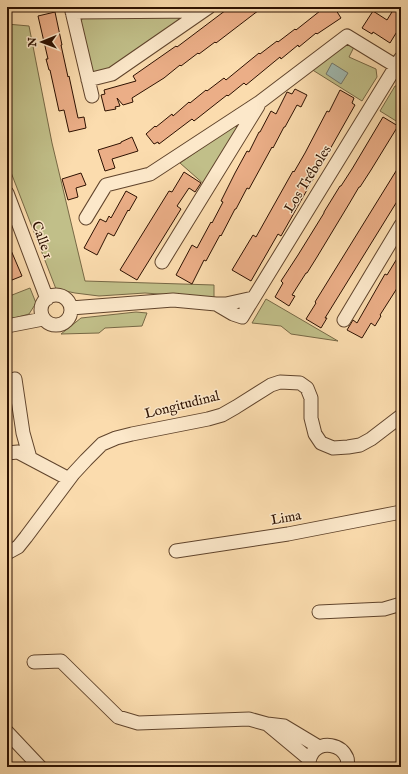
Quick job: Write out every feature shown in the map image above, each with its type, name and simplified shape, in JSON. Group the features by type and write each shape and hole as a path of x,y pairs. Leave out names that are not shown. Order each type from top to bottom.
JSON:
{"street":[{"path":"92,96 72,10 206,9"},
{"path":"88,80 112,74 206,9"},
{"path":"86,218 106,185 150,174 260,102 347,36 398,67"},
{"name":"Los Tréboles","path":"216,304 233,314 242,317 398,67"},
{"path":"162,262 260,102"},
{"name":"Calle 1","path":"7,193 47,298"},
{"path":"344,320 401,226"},
{"path":"54,296 61,296 68,301 71,308 68,319 59,325 47,323 42,316 42,304 47,298 54,296"},
{"path":"71,308 174,300 226,304 253,298"},
{"path":"7,326 43,319"},
{"path":"15,379 23,433 30,458"},
{"name":"Longitudinal","path":"7,552 18,547 69,479 102,444 108,441 132,434 208,419 236,407 270,386 280,382 300,383 307,388 311,398 311,418 315,434 321,443 333,448 360,445 371,439 401,416"},
{"path":"7,453 18,452 69,479"},
{"name":"Lima","path":"176,551 288,534 401,512"},
{"path":"319,612 384,609 401,604"},
{"path":"34,662 61,661 118,717 138,723 249,719 267,724 284,726 319,747"},
{"path":"267,724 309,763 313,752 319,747 330,745 340,749 347,758 350,766"},
{"path":"7,732 40,767"}],"shaded area":[{"path":"180,16 181,19 112,68 93,72 90,70 80,22 85,17"},
{"path":"7,24 29,26 52,143 85,281 214,285 214,298 145,293 99,296 56,289 7,162"},
{"path":"348,44 354,47 349,57 376,69 377,77 362,101 311,69"},
{"path":"401,85 401,124 380,111 395,86"},
{"path":"248,116 206,186 180,163"},
{"path":"30,288 36,303 29,314 7,320 7,297"},
{"path":"266,299 338,341 291,334 281,326 252,323"},
{"path":"136,312 147,313 142,326 105,328 99,333 61,334 81,318"}],"water":[{"path":"332,63 348,73 341,84 326,74"}],"building":[{"path":"230,7 263,7 216,43 215,42 199,54 198,53 164,78 132,98 133,102 123,105 117,98 120,106 115,107 116,109 105,111 101,95 105,94 104,90 136,81 133,76 176,46 177,47"},
{"path":"325,7 334,7 341,18 317,34 316,33 299,47 298,45 281,59 280,57 246,85 244,83 194,121 192,119 159,144 158,142 154,144 146,134 172,114 173,116 206,90 207,91 224,78 226,80 259,53 260,54 277,41 278,42 295,29 296,30"},
{"path":"395,7 401,7 401,25 390,43 373,32 372,34 362,28 373,11 387,20"},
{"path":"55,12 78,118 84,117 86,128 69,132 64,110 59,111 50,70 46,59 48,59 38,16"},
{"path":"295,89 307,95 301,107 297,105 249,189 247,188 206,261 204,260 192,284 176,275 192,245 197,248 211,222 212,223 223,202 221,201 235,173 247,151 249,152 271,111 276,114 287,92 292,94"},
{"path":"340,90 354,98 352,103 355,105 281,236 278,234 251,281 232,270 253,235 256,237 293,171 294,172 305,153 327,111 329,112"},
{"path":"383,117 398,126 292,295 295,296 289,306 275,297 283,283 281,281"},
{"path":"132,137 138,151 112,159 115,168 105,171 98,150 121,143"},
{"path":"401,163 401,195 325,318 327,318 321,328 306,319"},
{"path":"184,172 201,183 195,192 189,188 177,206 181,209 137,280 120,270 169,191 172,192"},
{"path":"81,173 86,185 76,188 78,197 68,200 62,179"},
{"path":"126,191 137,197 114,236 108,233 97,255 84,248 100,219 106,222 109,216 111,218"},
{"path":"7,241 22,276 7,282"},
{"path":"401,252 401,282 380,315 381,316 375,326 371,323 362,338 347,330 353,320 357,323 385,274 387,275"}]}
